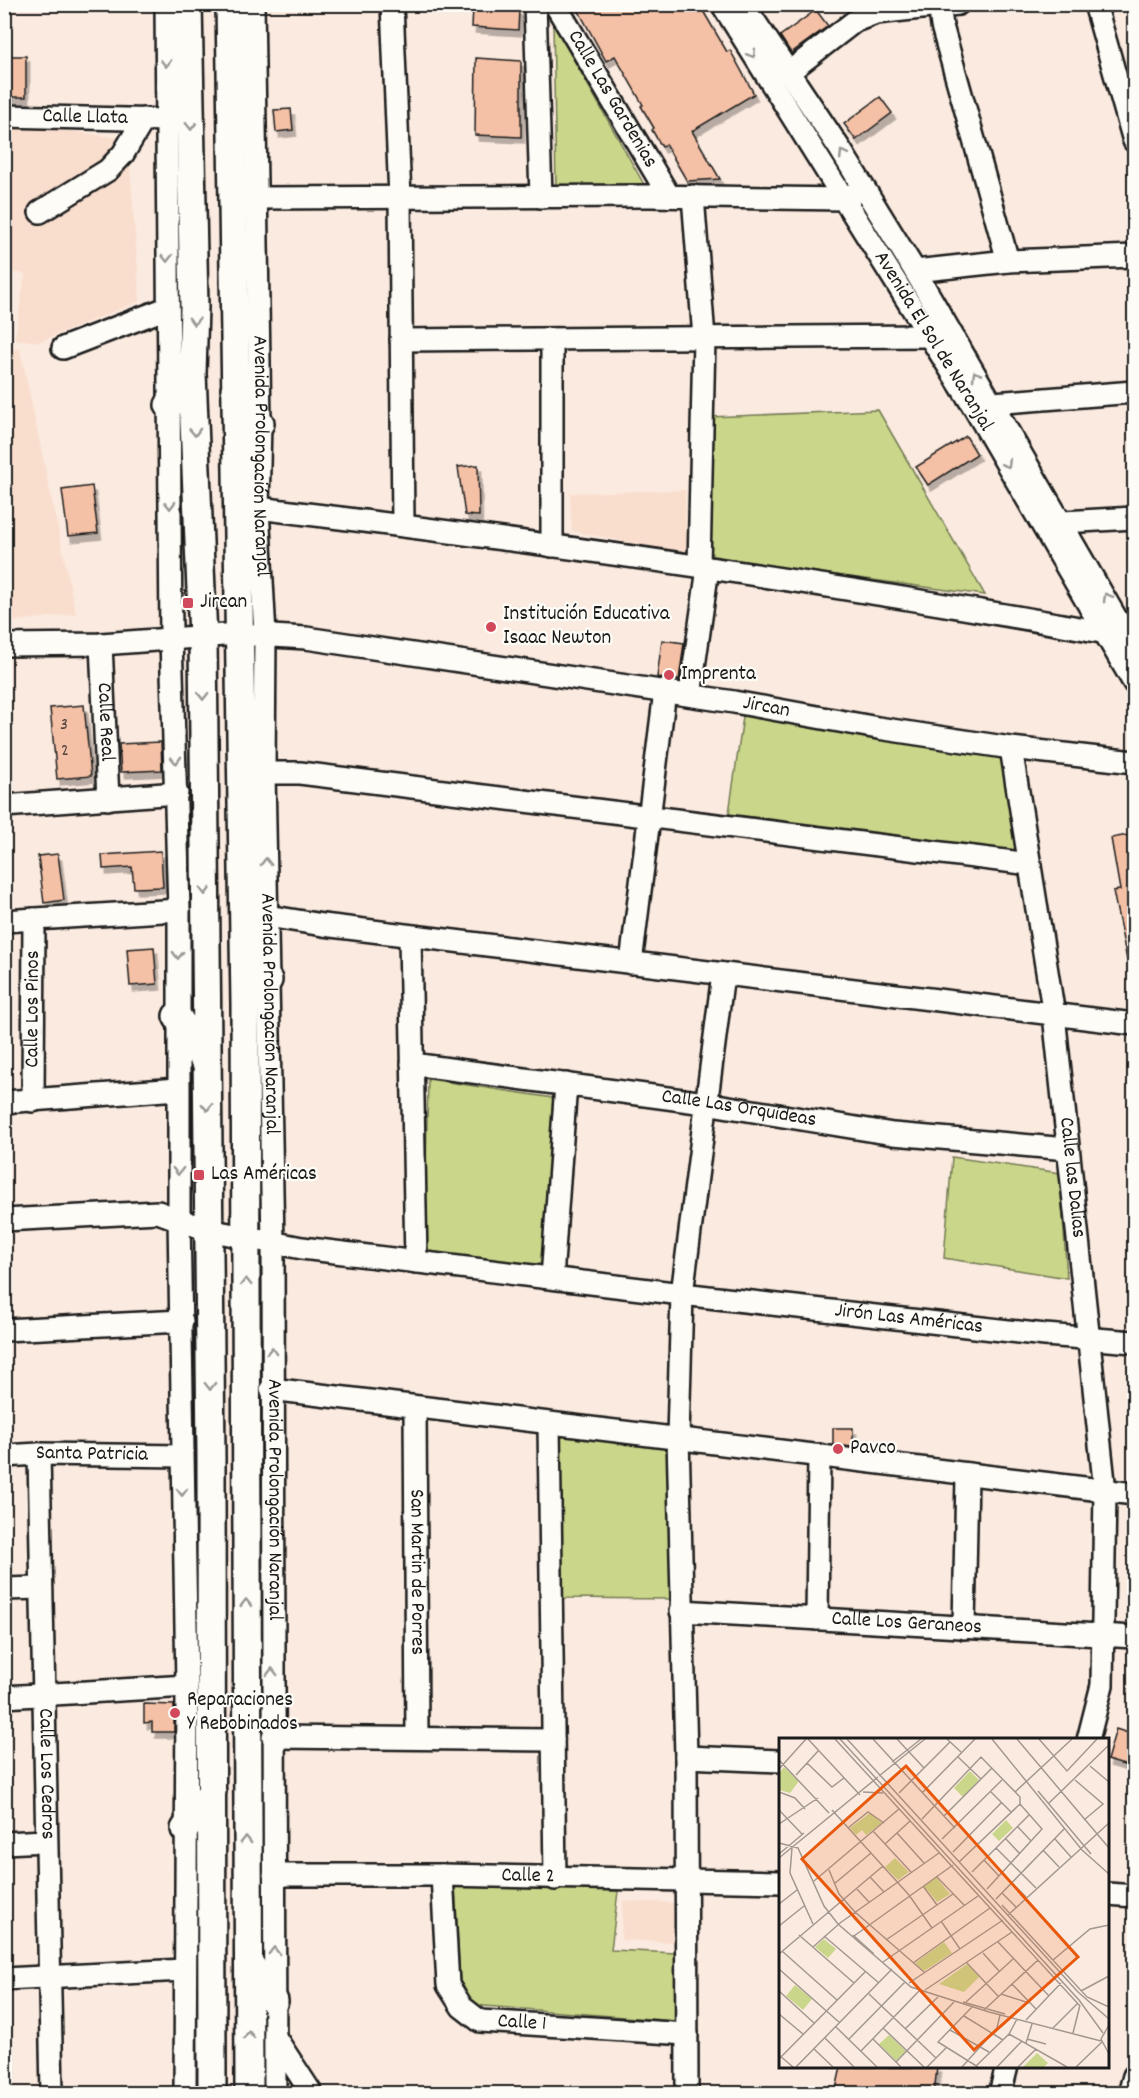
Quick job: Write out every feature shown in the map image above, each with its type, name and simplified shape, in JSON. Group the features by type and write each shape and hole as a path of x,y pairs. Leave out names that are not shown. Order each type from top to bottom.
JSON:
{"main road":[{"path":"188,4 194,308 192,373 203,638 212,1792 212,2094"},
{"name":"Avenida Prolongación Naranjal","path":"230,4 245,1004 246,1870 250,1964 249,2094"},
{"path":"169,405 192,373"},
{"path":"235,389 260,423"},
{"path":"245,1004 268,980"},
{"path":"177,1016 206,1063"},
{"path":"185,1828 212,1792"},
{"path":"250,1964 274,2001"}],"street":[{"path":"166,4 171,638 179,910 177,1016 179,1218 187,1686 185,2094"},
{"name":"Avenida Prolongación Naranjal","path":"253,4 260,423 258,508 265,635 264,773 273,1243 275,2094"},
{"path":"392,4 400,198 403,525"},
{"path":"535,4 541,197"},
{"name":"Calle Las Gardenias","path":"555,4 669,196"},
{"name":"Avenida El Sol de Naranjal","path":"722,4 930,336 1134,682"},
{"name":"Avenida El Sol de Naranjal","path":"743,4 864,188 915,271 1063,522 1134,649"},
{"path":"1095,4 1134,141"},
{"path":"789,72 855,21 876,13 945,5 942,26 1008,261"},
{"name":"Calle Llata","path":"4,116 167,120"},
{"path":"40,212 116,163 144,119"},
{"path":"257,198 693,196 844,199 864,188"},
{"path":"690,695 703,567 704,338 693,196"},
{"path":"915,271 1008,261 1134,256"},
{"path":"63,348 167,308"},
{"path":"401,340 930,336"},
{"path":"552,339 552,546"},
{"path":"993,403 1134,392"},
{"path":"258,508 403,525 703,567 985,611 1107,633"},
{"path":"1063,522 1134,518"},
{"name":"Jircan","path":"4,645 100,644 238,634 306,638 665,691 1011,748 1134,762"},
{"name":"Calle Real","path":"100,644 108,799"},
{"path":"631,963 665,691"},
{"name":"Calle las Dalias","path":"1011,748 1054,1015 1105,1491 1102,1685 1089,1738"},
{"path":"264,773 300,773 1030,864"},
{"path":"4,806 177,793"},
{"path":"4,921 179,910"},
{"path":"267,916 410,936 1134,1024"},
{"name":"Calle Los Pinos","path":"33,1101 34,919"},
{"path":"410,936 416,1262"},
{"path":"687,2094 686,1757 678,1437 681,1294 723,974"},
{"name":"Calle Las Orquídeas","path":"412,1064 705,1103 893,1134 1068,1149"},
{"path":"552,1278 566,1084"},
{"path":"4,1102 178,1089"},
{"name":"Jirón Las Américas","path":"4,1220 158,1212 208,1230 273,1243 681,1294 1134,1342"},
{"path":"4,1330 182,1321"},
{"path":"272,1389 1134,1494"},
{"name":"San Martin de Porres","path":"415,1408 417,1737"},
{"path":"549,1424 555,1879"},
{"name":"Santa Patricia","path":"4,1456 39,1454 182,1456"},
{"name":"Calle Los Cedros","path":"39,1454 52,2094"},
{"path":"817,1619 819,1455"},
{"path":"964,1628 967,1474"},
{"path":"4,1589 41,1588"},
{"name":"Calle Los Geraneos","path":"681,1611 1134,1637"},
{"path":"4,1697 187,1686"},
{"path":"273,1737 553,1740"},
{"path":"686,1757 779,1761"},
{"path":"4,1843 46,1841"},
{"name":"Calle 2","path":"274,1875 442,1875 779,1882"},
{"name":"Calle 1","path":"442,1875 448,1985 462,2007 480,2021 687,2034"},
{"path":"1109,1894 1134,1896"},
{"path":"4,1979 184,1970"},
{"path":"274,2036 312,2094"},
{"path":"1000,2094 1007,2068"},
{"path":"1129,2094 1134,2076"}],"shaded area":[{"path":"5,122 128,139 140,301 39,342 15,339 25,274 5,271"},
{"path":"20,349 76,614 6,622 5,350"},
{"path":"685,490 687,554 572,531 570,493"},
{"path":"623,1901 675,1903 674,1942 621,1940"}],"green space":[{"path":"553,23 646,188 556,189"},
{"path":"878,410 985,595 708,558 710,417"},
{"path":"744,710 1003,755 1018,854 728,820"},
{"path":"428,1079 553,1098 543,1272 424,1256"},
{"path":"952,1157 1060,1173 1067,1278 944,1258"},
{"path":"560,1435 669,1447 672,1599 561,1598"},
{"path":"455,1883 618,1891 611,1950 675,1953 675,2021 471,2005 460,1985"}],"building":[{"path":"575,4 699,4 727,52 730,50 754,94 692,131 720,179 687,181 666,145 662,147 652,130 654,128 641,106 643,105 615,56 606,61"},
{"path":"473,7 519,10 518,30 472,27"},
{"path":"816,10 828,26 791,53 780,36"},
{"path":"4,56 26,56 26,97 4,97"},
{"path":"476,58 521,61 521,137 475,135"},
{"path":"880,97 892,113 856,140 844,124"},
{"path":"291,109 293,130 276,132 274,110"},
{"path":"966,436 977,454 928,485 916,467"},
{"path":"478,465 479,516 465,515 458,467"},
{"path":"92,486 98,533 68,536 62,490"},
{"path":"662,640 684,643 679,680 657,677"},
{"path":"84,705 91,776 57,779 50,708"},
{"path":"161,742 162,770 121,772 119,744"},
{"path":"1134,834 1134,959 1127,960 1113,891 1120,890 1111,838"},
{"path":"161,851 163,887 134,888 132,867 103,869 102,855"},
{"path":"58,854 64,900 44,903 38,856"},
{"path":"154,947 157,984 130,986 127,949"},
{"path":"833,1428 853,1428 853,1447 833,1445"},
{"path":"144,1704 174,1705 174,1732 152,1732 152,1722 144,1723"},
{"path":"1116,1729 1134,1735 1134,1768 1109,1761"},
{"path":"841,2068 937,2068 934,2094 835,2094"}],"place":[{"name":"Jircan","path":"188,603"},
{"name":"Institución Educativa Isaac Newton","path":"491,627"},
{"name":"Imprenta","path":"669,675"},
{"name":"Las Américas","path":"199,1175"},
{"name":"Pavco","path":"838,1449"},
{"name":"Reparaciones Y Rebobinados","path":"175,1713"}]}
